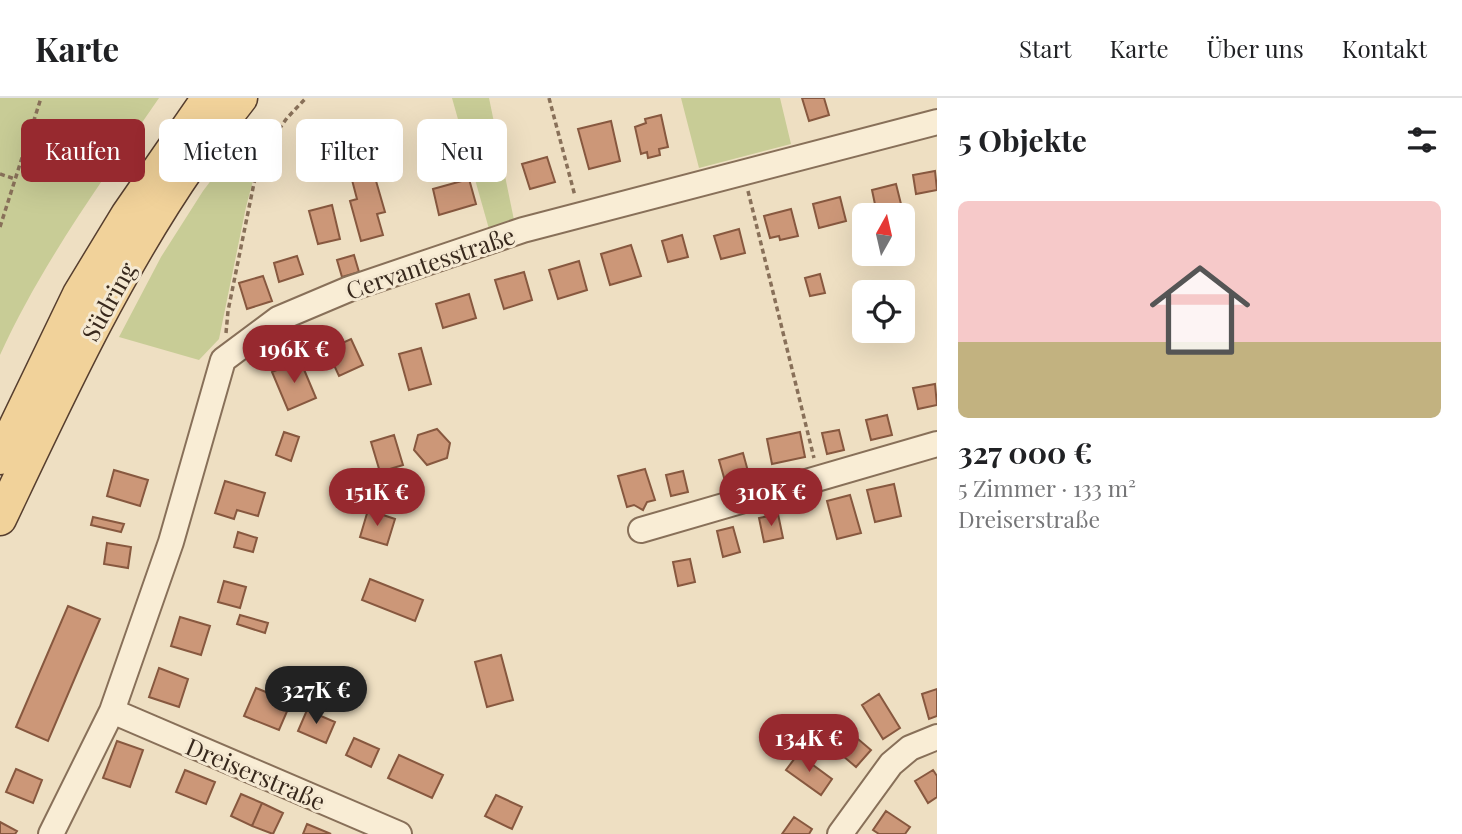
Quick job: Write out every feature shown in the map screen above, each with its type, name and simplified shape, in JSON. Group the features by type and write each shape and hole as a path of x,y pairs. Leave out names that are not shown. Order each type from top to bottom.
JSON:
{"main road":[{"name":"Südring","path":"0,458 79,294 127,215 208,98"},
{"name":"Südring","path":"0,519 96,320 142,240 193,160 241,98"}],"street":[{"name":"Cervantesstraße","path":"223,360 278,319 349,289 523,230 937,122"},
{"path":"51,834 112,712 171,542 223,360"},
{"path":"641,530 937,444"},
{"name":"Dreiserstraße","path":"112,712 399,834"},
{"path":"840,834 891,764 910,748 937,737"}],"path":[{"path":"0,227 41,98"},
{"path":"223,360 228,311 254,183 267,146 287,118 306,98"},
{"path":"549,98 580,215"},
{"path":"743,172 819,477"},
{"path":"0,174 15,179"}],"green space":[{"path":"0,98 159,98 145,119 21,119 21,182 102,182 54,255 0,355"},
{"path":"452,98 489,98 493,119 458,119"},
{"path":"681,98 780,98 791,144 699,168"},
{"path":"210,182 253,182 219,339 199,360 119,337 161,257"},
{"path":"476,182 506,182 514,220 489,229"}],"building":[{"path":"802,98 824,98 829,115 809,121"},
{"path":"661,115 668,147 659,149 660,155 648,158 647,152 641,154 635,127 646,123 645,119"},
{"path":"611,121 620,161 589,169 578,129"},
{"path":"547,157 555,182 530,189 522,164"},
{"path":"935,171 937,190 916,194 913,175"},
{"path":"353,182 376,182 385,212 377,214 383,235 361,241 350,201 357,199"},
{"path":"458,182 470,182 476,204 439,215 433,189"},
{"path":"896,184 901,203 875,203 872,190"},
{"path":"840,197 846,221 819,228 813,204"},
{"path":"332,205 340,239 318,244 309,211"},
{"path":"791,209 798,236 780,240 779,236 770,238 764,216"},
{"path":"739,229 745,253 721,259 714,236"},
{"path":"682,235 688,257 668,262 662,241"},
{"path":"631,245 641,276 610,285 601,254"},
{"path":"354,255 359,272 342,277 337,260"},
{"path":"297,256 303,274 279,282 274,263"},
{"path":"579,261 587,290 558,299 549,270"},
{"path":"524,272 532,300 504,309 495,280"},
{"path":"820,274 825,293 810,296 805,278"},
{"path":"263,276 272,301 247,309 239,283"},
{"path":"469,294 476,318 443,328 436,304"},
{"path":"351,339 363,365 339,376 327,350"},
{"path":"421,348 431,384 409,390 399,354"},
{"path":"300,360 316,398 288,410 272,372"},
{"path":"935,384 937,405 918,409 913,388"},
{"path":"887,415 892,435 871,440 866,420"},
{"path":"437,429 450,443 447,458 427,465 414,450 418,435"},
{"path":"839,430 844,450 827,454 822,433"},
{"path":"284,432 299,437 291,461 276,455"},
{"path":"800,432 805,457 772,464 767,439"},
{"path":"394,435 403,465 380,472 371,442"},
{"path":"743,453 749,475 725,481 719,460"},
{"path":"645,469 655,500 647,502 643,510 634,505 627,507 618,476"},
{"path":"114,470 148,480 140,506 107,496"},
{"path":"683,471 688,492 671,496 666,475"},
{"path":"225,481 265,493 258,516 237,510 234,519 215,513"},
{"path":"894,484 901,516 875,522 867,490"},
{"path":"850,495 861,533 837,539 827,501"},
{"path":"368,510 395,519 387,545 360,537"},
{"path":"778,514 783,538 764,542 759,518"},
{"path":"93,517 124,524 121,532 91,525"},
{"path":"733,527 740,552 723,557 717,531"},
{"path":"238,532 257,538 253,552 234,547"},
{"path":"107,543 131,547 128,568 104,564"},
{"path":"690,559 695,582 678,586 673,562"},
{"path":"370,579 423,600 415,621 362,600"},
{"path":"224,581 246,587 240,608 218,602"},
{"path":"68,606 100,619 48,741 16,727"},
{"path":"240,615 268,623 265,633 237,624"},
{"path":"180,617 210,626 201,655 171,646"},
{"path":"501,655 513,700 487,707 475,662"},
{"path":"159,668 188,679 179,707 149,697"},
{"path":"256,688 291,702 279,730 244,716"},
{"path":"937,689 937,716 929,719 922,694"},
{"path":"879,694 900,728 883,739 862,705"},
{"path":"307,710 335,722 326,743 298,731"},
{"path":"845,728 871,750 856,767 830,745"},
{"path":"354,738 379,749 371,767 346,755"},
{"path":"117,741 143,750 130,787 103,778"},
{"path":"798,754 832,779 821,795 786,770"},
{"path":"399,755 443,775 432,798 388,778"},
{"path":"16,769 42,780 33,803 6,792"},
{"path":"185,770 215,782 206,804 176,792"},
{"path":"933,770 937,776 937,797 928,803 915,781"},
{"path":"241,794 262,803 252,826 231,816"},
{"path":"496,795 522,807 512,829 485,816"},
{"path":"262,803 283,813 273,834 252,826"},
{"path":"886,811 910,827 905,834 879,834 873,830"},
{"path":"794,817 812,829 809,834 782,834"},
{"path":"0,822 17,831 15,834 0,834"},
{"path":"307,824 331,834 303,834"}]}
